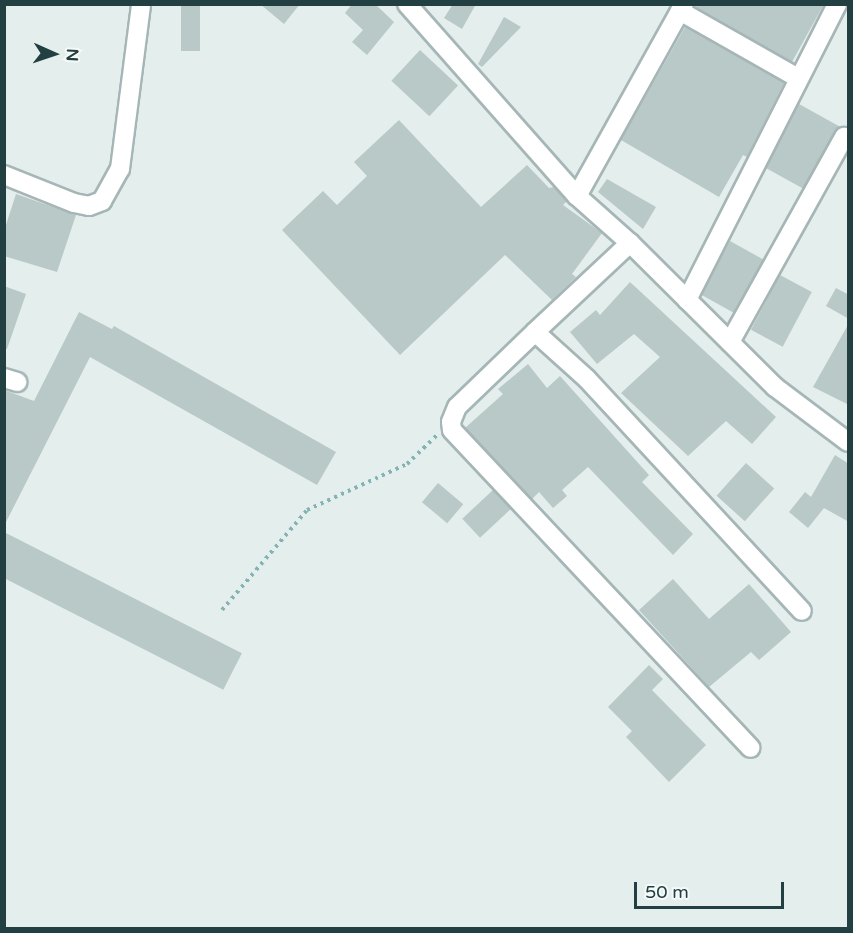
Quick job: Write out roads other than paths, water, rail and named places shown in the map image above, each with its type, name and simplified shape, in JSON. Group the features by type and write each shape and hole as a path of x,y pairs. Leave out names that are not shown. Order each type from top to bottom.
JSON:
{"street":[{"path":"4,175 74,203 89,206 102,201 120,169 141,4"},
{"path":"407,4 578,196 630,243 783,394 849,442"},
{"path":"687,300 837,4"},
{"path":"578,196 682,8 798,78"},
{"path":"730,342 844,137"},
{"path":"630,243 458,407 451,422 458,439 751,748"},
{"path":"535,332 587,379 802,611"}]}
